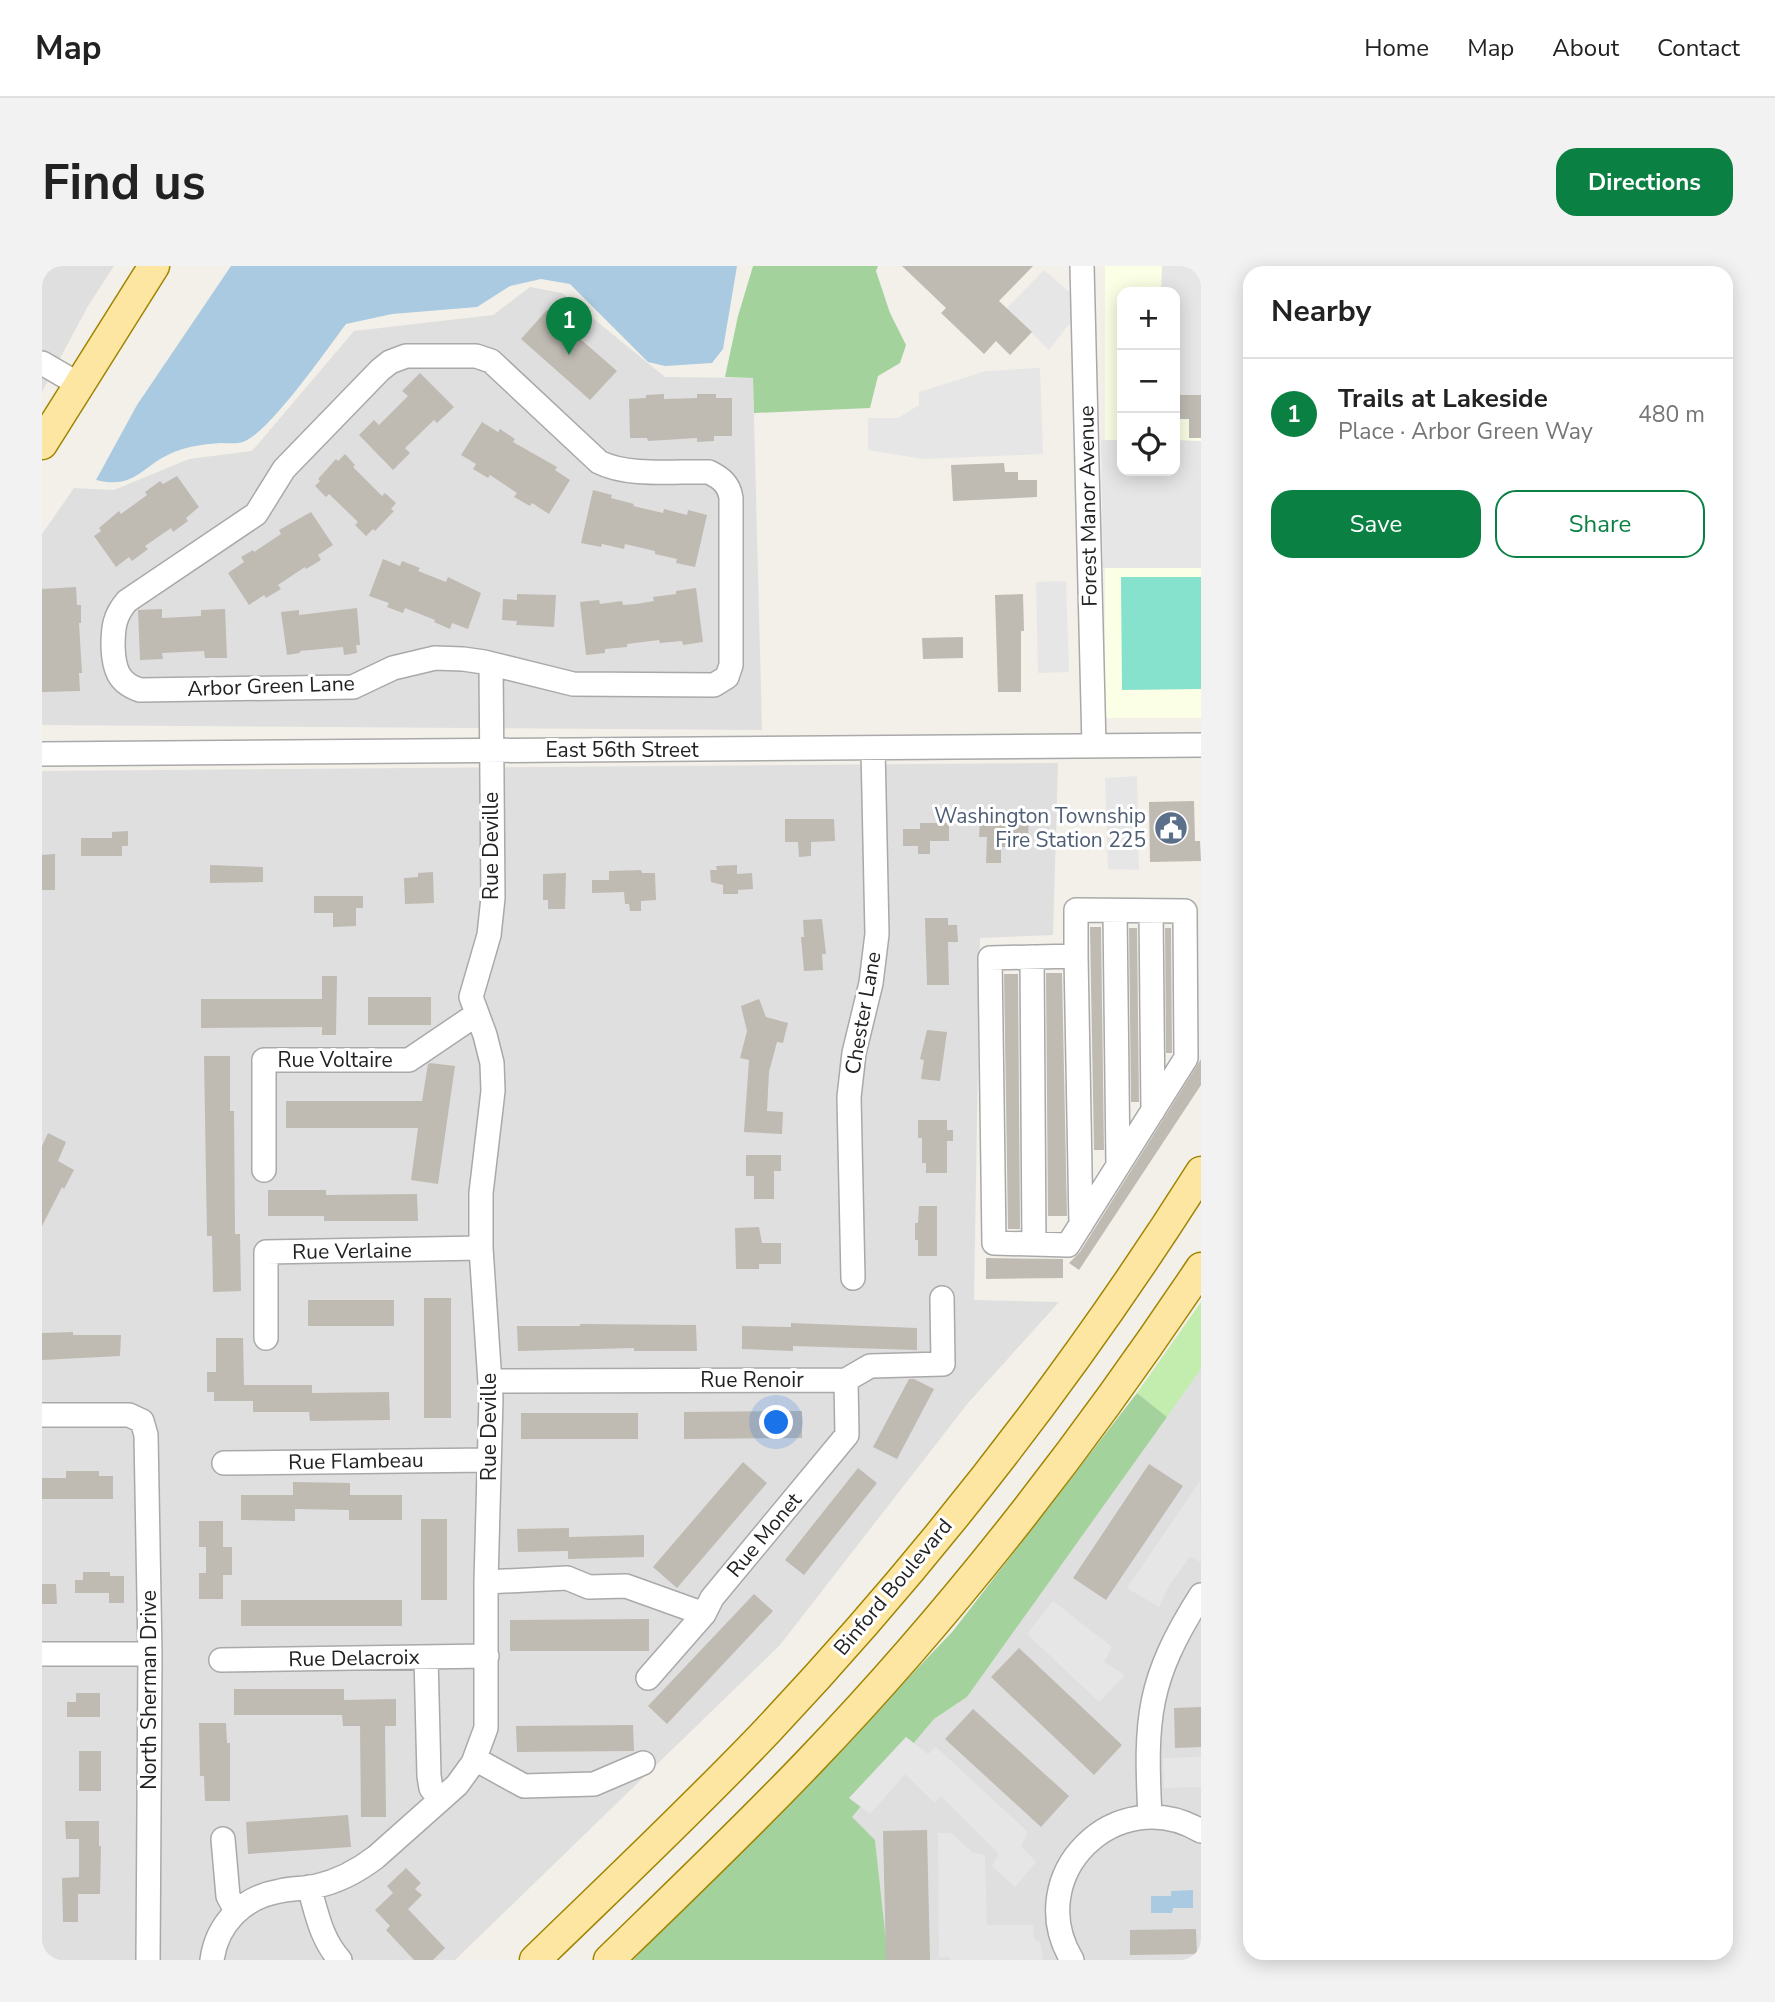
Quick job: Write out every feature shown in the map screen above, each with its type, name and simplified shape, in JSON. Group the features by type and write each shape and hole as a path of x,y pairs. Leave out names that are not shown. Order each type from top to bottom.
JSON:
{"main road":[{"path":"42,444 155,266"},
{"name":"Binford Boulevard","path":"535,1960 741,1758 905,1576 1060,1379 1128,1283 1201,1172"},
{"path":"609,1960 727,1846 893,1669 1056,1470 1137,1362 1201,1268"}],"street":[{"name":"Forest Manor Avenue","path":"1082,266 1094,746"},
{"name":"Arbor Green Lane","path":"406,356 476,356 491,360 599,462 608,467 622,470 709,472 727,486 730,494 731,668 727,677 714,685 573,684 491,665 463,659 420,660 393,668 353,687 140,690 121,679 113,666 114,619 127,600 256,514 284,469 390,362 406,356"},
{"path":"42,363 80,385"},
{"name":"Rue Deville","path":"212,1960 219,1935 236,1912 260,1896 338,1880 364,1866 465,1776 475,1759 486,1728 490,1381 481,1248 481,1193 493,1091 492,1063 471,997 489,934 493,898 491,665"},
{"name":"East 56th Street","path":"42,754 1201,745"},
{"name":"Chester Lane","path":"853,1278 849,1097 854,1053 871,983 877,934 873,748"},
{"path":"1076,956 990,958 993,1243 1068,1245 1081,1225 1153,1111 1186,1058 1185,911 1076,911 1081,1225"},
{"path":"1115,911 1118,1166"},
{"path":"1151,911 1153,1111"},
{"path":"1032,957 1034,1244"},
{"name":"Rue Voltaire","path":"264,1170 264,1060 409,1060 477,1014"},
{"name":"Rue Verlaine","path":"267,1338 266,1252 481,1248"},
{"name":"Rue Renoir","path":"490,1381 846,1380 870,1366 943,1364 942,1298"},
{"name":"Rue Monet","path":"648,1678 704,1614 712,1598 847,1435 846,1380"},
{"name":"North Sherman Drive","path":"42,1415 129,1415 142,1421 146,1435 150,1654 148,1960"},
{"name":"Rue Flambeau","path":"224,1463 489,1460"},
{"path":"486,1581 567,1578 589,1587 626,1586 704,1614"},
{"path":"1150,1817 1148,1736 1153,1699 1169,1649 1201,1595"},
{"path":"42,1654 150,1654"},
{"name":"Rue Delacroix","path":"221,1660 487,1656"},
{"path":"426,1657 429,1776 431,1788 440,1800"},
{"path":"475,1759 524,1786 594,1784 643,1763"},
{"path":"1072,1960 1063,1942 1057,1918 1059,1894 1069,1866 1081,1848 1103,1830 1122,1821 1150,1817 1171,1819 1201,1831"},
{"path":"223,1839 228,1896 236,1912"},
{"path":"309,1887 323,1936 340,1960"}],"shaded area":[{"path":"42,266 114,266 88,306 42,392"},
{"path":"1105,266 1201,266 1201,718 1105,718"},
{"path":"1162,266 1201,266 1201,395 1180,395 1180,287 1161,287"},
{"path":"1044,270 1075,297 1070,323 1049,350 1007,308"},
{"path":"530,287 562,293 665,377 753,378 762,730 42,725 42,534 74,488 114,490 189,459 252,451 354,331 493,315"},
{"path":"1040,368 1043,454 923,459 868,450 868,418 898,418 919,405 919,392 986,371"},
{"path":"1101,440 1117,440 1117,476 1180,476 1180,440 1201,441 1201,568 1103,568"},
{"path":"1066,581 1069,672 1038,673 1036,582"},
{"path":"1058,763 1053,935 980,938 974,1300 1059,1302 968,1403 780,1645 455,1960 42,1960 42,771"},
{"path":"1137,776 1139,870 1108,869 1105,778"},
{"path":"1201,1369 1201,1960 912,1960 886,1941 875,1840 851,1818 934,1719 967,1697"},
{"path":"1200,1481 1201,1562 1190,1557 1170,1584 1159,1607 1127,1588"},
{"path":"1053,1601 1112,1647 1104,1662 1125,1675 1099,1702 1027,1634"},
{"path":"906,1737 928,1754 936,1747 1028,1832 1021,1846 1036,1862 1015,1887 992,1866 999,1854 941,1796 935,1803 905,1774 870,1814 849,1798"},
{"path":"1201,1757 1201,1787 1164,1788 1163,1758"},
{"path":"938,1833 951,1833 972,1852 985,1855 987,1925 1033,1925 1034,1939 1040,1942 1043,1960 950,1960 949,1957 939,1957"}],"green space":[{"path":"753,266 878,266 876,271 890,313 906,345 900,363 878,376 870,408 754,413 753,378 725,377 738,316"},
{"path":"1121,577 1201,577 1201,689 1122,690"},
{"path":"1201,1302 1201,1369 1167,1417 1137,1393"},
{"path":"1137,1393 1167,1417 967,1697 934,1719 852,1817 875,1840 886,1940 912,1960 633,1960 953,1631"}],"water":[{"path":"231,266 737,266 723,349 712,363 665,366 648,362 570,284 541,279 510,286 477,307 392,314 346,324 282,407 254,435 243,442 209,444 180,450 121,482 96,480 137,405"},
{"path":"1193,1890 1193,1908 1173,1908 1172,1913 1151,1913 1151,1896 1171,1896 1171,1891"}],"building":[{"path":"902,266 1033,266 999,301 1032,332 1010,355 996,341 984,354 941,313 946,308"},
{"path":"547,310 617,371 590,400 521,339"},
{"path":"420,373 454,407 437,423 434,420 405,448 410,453 393,470 359,435 374,420 379,425 408,396 402,391"},
{"path":"664,394 664,399 697,398 697,394 716,394 716,398 732,398 732,436 714,436 714,441 697,442 697,438 648,441 647,438 630,438 629,399"},
{"path":"1180,395 1201,395 1201,438 1189,438 1189,419 1180,419"},
{"path":"482,422 498,432 500,429 515,439 513,442 557,467 555,470 570,480 549,514 532,503 530,506 514,497 517,493 490,475 488,478 473,469 476,464 461,455"},
{"path":"345,454 355,465 353,467 382,496 385,493 396,503 391,509 394,511 375,531 373,529 366,536 355,525 358,522 329,494 326,497 315,486 336,459 338,461"},
{"path":"1004,463 1005,472 1018,472 1018,480 1037,480 1037,497 953,501 951,465"},
{"path":"177,476 199,507 186,518 188,521 173,532 171,528 145,546 148,549 132,561 129,557 116,567 94,536 101,531 99,528 119,511 121,514 147,495 145,492 160,481 163,484"},
{"path":"593,490 612,495 611,498 634,504 633,506 663,513 664,509 687,515 688,510 707,515 695,567 676,563 677,559 655,554 655,551 625,544 624,549 581,543"},
{"path":"311,512 333,545 318,555 321,560 278,585 281,589 266,598 264,595 249,605 228,573 244,562 241,557 253,550 254,552 281,534 279,530"},
{"path":"383,559 400,566 402,561 420,568 418,571 446,582 448,577 481,593 468,629 452,623 450,629 405,608 403,613 387,607 389,603 369,596"},
{"path":"76,587 77,605 81,605 80,691 42,692 42,589"},
{"path":"696,588 703,642 683,645 682,641 660,643 659,640 627,644 627,647 605,649 605,653 586,655 580,602 599,600 600,604 622,601 623,605 636,604 654,601 653,597"},
{"path":"517,594 556,595 554,627 516,625 517,621 502,620 503,599 517,600"},
{"path":"1023,594 1021,692 998,692 995,595"},
{"path":"357,608 360,645 356,645 357,653 344,655 343,647 300,651 287,655 281,612 299,610 299,615"},
{"path":"162,609 162,618 201,616 201,610 225,609 227,658 205,658 204,651 162,653 163,659 140,660 138,610"},
{"path":"963,637 963,658 923,659 922,638"},
{"path":"1194,801 1195,841 1200,841 1201,861 1150,862 1149,802"},
{"path":"980,818 1029,820 1028,837 1021,837 1020,847 1001,847 1001,863 986,863 987,837 979,837"},
{"path":"785,819 834,819 835,841 811,842 811,856 799,857 798,842 785,842"},
{"path":"920,823 949,823 949,841 930,841 930,854 918,854 918,846 903,846 903,829 920,829"},
{"path":"128,831 128,846 122,846 122,856 81,856 81,838 112,838 112,832"},
{"path":"55,854 55,890 42,890 42,855"},
{"path":"210,865 263,867 263,882 210,883"},
{"path":"737,865 737,874 752,873 753,889 738,890 738,894 723,894 723,885 711,882 710,870 717,870 716,866"},
{"path":"641,870 642,873 655,873 656,900 641,901 641,911 630,911 629,904 625,904 624,892 592,893 592,880 609,880 609,871"},
{"path":"433,872 434,903 405,904 404,878"},
{"path":"566,873 565,909 548,909 548,900 543,900 543,874"},
{"path":"314,896 363,896 363,908 356,908 356,926 333,927 333,913 314,913"},
{"path":"925,918 948,918 948,925 957,925 958,942 948,942 949,985 927,985"},
{"path":"822,919 826,954 822,954 823,970 804,971 801,937 804,937 803,920"},
{"path":"1090,927 1101,927 1104,1150 1094,1150"},
{"path":"1129,928 1137,928 1139,1102 1131,1102"},
{"path":"1165,928 1171,928 1172,1053 1166,1053"},
{"path":"1046,973 1062,973 1067,1216 1048,1216"},
{"path":"1004,974 1018,974 1020,1229 1008,1229"},
{"path":"322,976 337,976 336,1035 322,1035 322,1027 201,1028 201,999 322,999"},
{"path":"368,997 431,997 431,1025 368,1025"},
{"path":"759,999 766,1017 788,1023 783,1043 777,1042 769,1072 767,1111 783,1112 782,1134 744,1132 749,1060 740,1058 747,1031 741,1006"},
{"path":"927,1030 947,1032 940,1081 921,1079 924,1060 920,1059"},
{"path":"204,1056 230,1056 230,1111 234,1111 235,1234 240,1234 241,1291 213,1292 212,1236 207,1236"},
{"path":"1201,1059 1201,1085 1079,1270 1069,1263 1080,1252"},
{"path":"430,1063 455,1066 438,1184 411,1180 418,1128 286,1128 286,1101 422,1101"},
{"path":"918,1120 947,1120 947,1130 953,1130 953,1141 947,1141 947,1173 926,1173 926,1163 922,1163 922,1138 918,1138"},
{"path":"48,1133 66,1142 58,1161 74,1170 42,1226 42,1146"},
{"path":"746,1155 781,1155 781,1171 774,1171 774,1199 754,1199 754,1176 746,1176"},
{"path":"268,1190 326,1190 326,1195 417,1194 418,1221 324,1221 324,1216 268,1216"},
{"path":"919,1206 937,1206 937,1256 918,1256 915,1223 918,1223"},
{"path":"759,1227 762,1243 781,1243 781,1264 759,1264 759,1269 736,1269 735,1228"},
{"path":"986,1258 1063,1259 1063,1278 986,1279"},
{"path":"424,1298 451,1298 451,1418 424,1418"},
{"path":"308,1300 394,1300 394,1326 308,1326"},
{"path":"791,1323 917,1328 917,1350 793,1346 793,1351 742,1349 742,1326 791,1327"},
{"path":"696,1325 697,1351 634,1351 634,1348 518,1351 517,1326"},
{"path":"73,1332 73,1335 121,1335 120,1356 42,1360 42,1333"},
{"path":"216,1338 243,1338 244,1385 312,1385 312,1393 389,1392 390,1420 310,1421 309,1412 253,1412 253,1401 214,1401 214,1392 207,1392 207,1372 216,1372"},
{"path":"909,1379 934,1389 897,1459 873,1447"},
{"path":"802,1411 802,1438 684,1439 684,1412"},
{"path":"521,1413 638,1413 638,1439 521,1439"},
{"path":"743,1462 767,1483 677,1588 653,1567"},
{"path":"1149,1464 1183,1486 1106,1600 1073,1578"},
{"path":"858,1468 877,1483 804,1575 785,1560"},
{"path":"66,1471 99,1471 99,1476 113,1476 113,1499 42,1499 42,1478 66,1478"},
{"path":"293,1482 350,1483 350,1495 402,1495 402,1520 349,1520 349,1510 295,1509 295,1521 241,1520 241,1495 293,1495"},
{"path":"421,1519 447,1519 447,1600 421,1600"},
{"path":"199,1521 223,1521 223,1547 232,1547 232,1575 223,1575 223,1599 199,1599 199,1573 206,1573 206,1547 199,1547"},
{"path":"569,1528 569,1537 644,1535 644,1557 568,1559 568,1551 518,1552 517,1529"},
{"path":"83,1572 110,1572 110,1576 124,1576 124,1603 109,1603 109,1593 75,1593 75,1580 83,1580"},
{"path":"42,1584 56,1584 57,1604 42,1604"},
{"path":"754,1594 773,1611 667,1724 648,1706"},
{"path":"241,1600 402,1600 402,1626 241,1626"},
{"path":"649,1619 649,1651 510,1651 510,1620"},
{"path":"1019,1648 1122,1745 1094,1775 991,1677"},
{"path":"234,1689 344,1689 344,1700 396,1699 396,1726 385,1726 386,1817 361,1817 360,1726 343,1726 342,1715 234,1715"},
{"path":"76,1693 100,1693 100,1717 67,1717 67,1702 76,1702"},
{"path":"1201,1707 1201,1747 1175,1748 1174,1708"},
{"path":"973,1709 1069,1796 1041,1827 945,1739"},
{"path":"199,1723 226,1723 227,1743 230,1743 230,1801 205,1801 204,1776 200,1776"},
{"path":"633,1725 634,1751 517,1752 516,1726"},
{"path":"79,1751 101,1751 101,1791 79,1791"},
{"path":"348,1815 351,1847 248,1854 246,1822"},
{"path":"65,1821 99,1821 100,1894 78,1894 78,1922 63,1922 62,1878 79,1877 79,1839 66,1839"},
{"path":"927,1830 930,1960 886,1960 883,1831"},
{"path":"406,1868 421,1883 415,1889 422,1895 408,1909 445,1948 433,1960 414,1960 386,1930 390,1926 375,1910 393,1893 387,1886"},
{"path":"1196,1929 1197,1954 1130,1955 1130,1930"}],"place":[{"name":"Trails at Lakeside","path":"569,355"},
{"name":"Washington Township Fire Station 225","path":"1171,828"}]}
